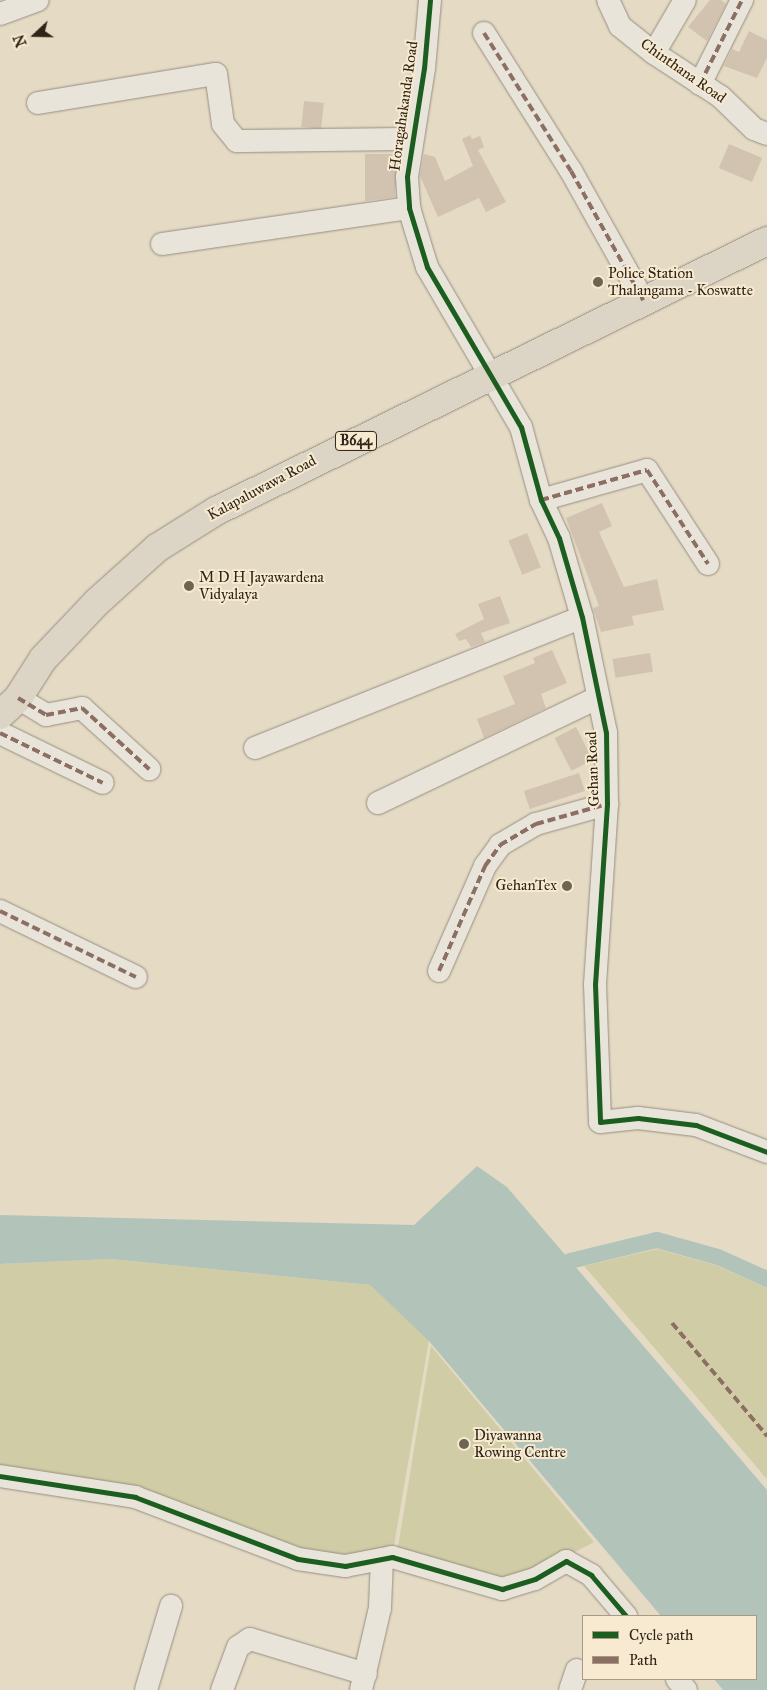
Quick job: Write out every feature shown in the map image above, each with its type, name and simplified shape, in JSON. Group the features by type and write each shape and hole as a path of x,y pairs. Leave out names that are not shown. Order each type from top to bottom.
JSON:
{"main road":[{"name":"Kalapaluwawa Road","path":"9,706 43,659 97,602 157,548 267,484 767,241"}],"street":[{"path":"0,14 38,0"},
{"name":"Horagahakanda Road","path":"430,0 424,68 406,177 409,208 428,267 470,345 492,374"},
{"name":"Chinthana Road","path":"608,0 620,26 654,53 721,97 754,129 767,134"},
{"path":"654,53 685,0"},
{"path":"700,84 742,0"},
{"path":"484,33 571,171 644,300"},
{"path":"38,103 216,74 223,124 237,142 411,139"},
{"path":"162,244 409,208"},
{"name":"Gehan Road","path":"492,374 521,427 541,500 559,538 582,617 597,698 606,733 607,804 595,984 600,1122 638,1118 696,1125 767,1152"},
{"path":"541,500 646,470 708,564"},
{"path":"255,748 582,617"},
{"path":"378,803 597,698"},
{"path":"9,706 46,715 82,708 148,769"},
{"path":"0,734 103,783"},
{"path":"439,971 486,866 500,845 536,824 607,804"},
{"path":"0,910 136,977"},
{"path":"0,1476 135,1497 298,1559 345,1566 392,1557 502,1589 535,1579 566,1561 591,1574 625,1615"},
{"path":"222,1690 238,1647 250,1639 363,1682 380,1608 382,1558"},
{"path":"146,1690 171,1606"},
{"path":"678,1680 686,1690"}],"shaded area":[{"path":"477,1166 507,1187 767,1490 767,1690 723,1690 715,1680 757,1680 757,1615 660,1615 429,1341 370,1285 111,1259 0,1264 0,1215 414,1225"},
{"path":"657,1249 715,1265 767,1288 767,1479 584,1266"},
{"path":"111,1259 370,1285 429,1340 392,1557 345,1566 135,1497 0,1476 0,1264"},
{"name":"Diyawanna Rowing Centre","path":"431,1346 594,1542 532,1575 500,1585 397,1553"}],"building":[{"path":"710,0 721,0 726,4 707,41 688,27"},
{"path":"749,31 767,40 767,58 757,78 724,66 732,49 739,52"},
{"path":"304,101 324,103 321,129 301,127"},
{"path":"470,135 472,139 480,136 484,147 478,150 506,202 486,212 479,198 438,217 420,176 424,154 435,157 445,181 473,166 462,139"},
{"path":"729,144 762,158 752,182 719,168"},
{"path":"365,154 397,154 395,197 365,201"},
{"path":"602,503 612,526 599,532 624,587 657,579 664,610 632,616 634,625 601,632 593,608 599,606 566,518"},
{"path":"527,533 541,567 522,575 508,540"},
{"path":"500,596 510,623 481,633 485,642 471,647 466,639 459,641 455,634 484,619 478,604"},
{"path":"552,650 567,683 541,694 546,708 484,738 477,719 515,704 503,676 535,663 533,658"},
{"path":"650,653 653,672 615,678 612,659"},
{"path":"576,727 593,760 571,771 555,738"},
{"path":"579,773 585,791 530,809 524,791"}],"waterway":[{"path":"570,1261 657,1240 718,1257 767,1279"}],"marked path":[{"path":"700,84 742,0"},
{"path":"484,33 571,171 643,300"},
{"path":"541,500 647,470 708,564"},
{"path":"18,698 46,715 82,708 149,769"},
{"path":"0,733 103,783"},
{"path":"439,971 485,866 500,845 536,824 607,804"},
{"path":"0,911 136,977"},
{"path":"672,1323 767,1436"}],"cycle path":[{"path":"430,0 424,68 407,177 409,208 427,267 521,427 541,500 559,538 582,617 606,733 607,804 595,984 600,1122 638,1118 696,1125 767,1152"},
{"path":"0,1476 135,1497 298,1559 345,1566 392,1557 502,1589 535,1579 566,1561 591,1575 625,1615"}],"place":[{"name":"Police Station Thalangama - Koswatte","path":"598,282"},
{"name":"M D H Jayawardena Vidyalaya","path":"189,586"},
{"name":"GehanTex","path":"567,886"},
{"name":"Diyawanna Rowing Centre","path":"464,1444"}]}
